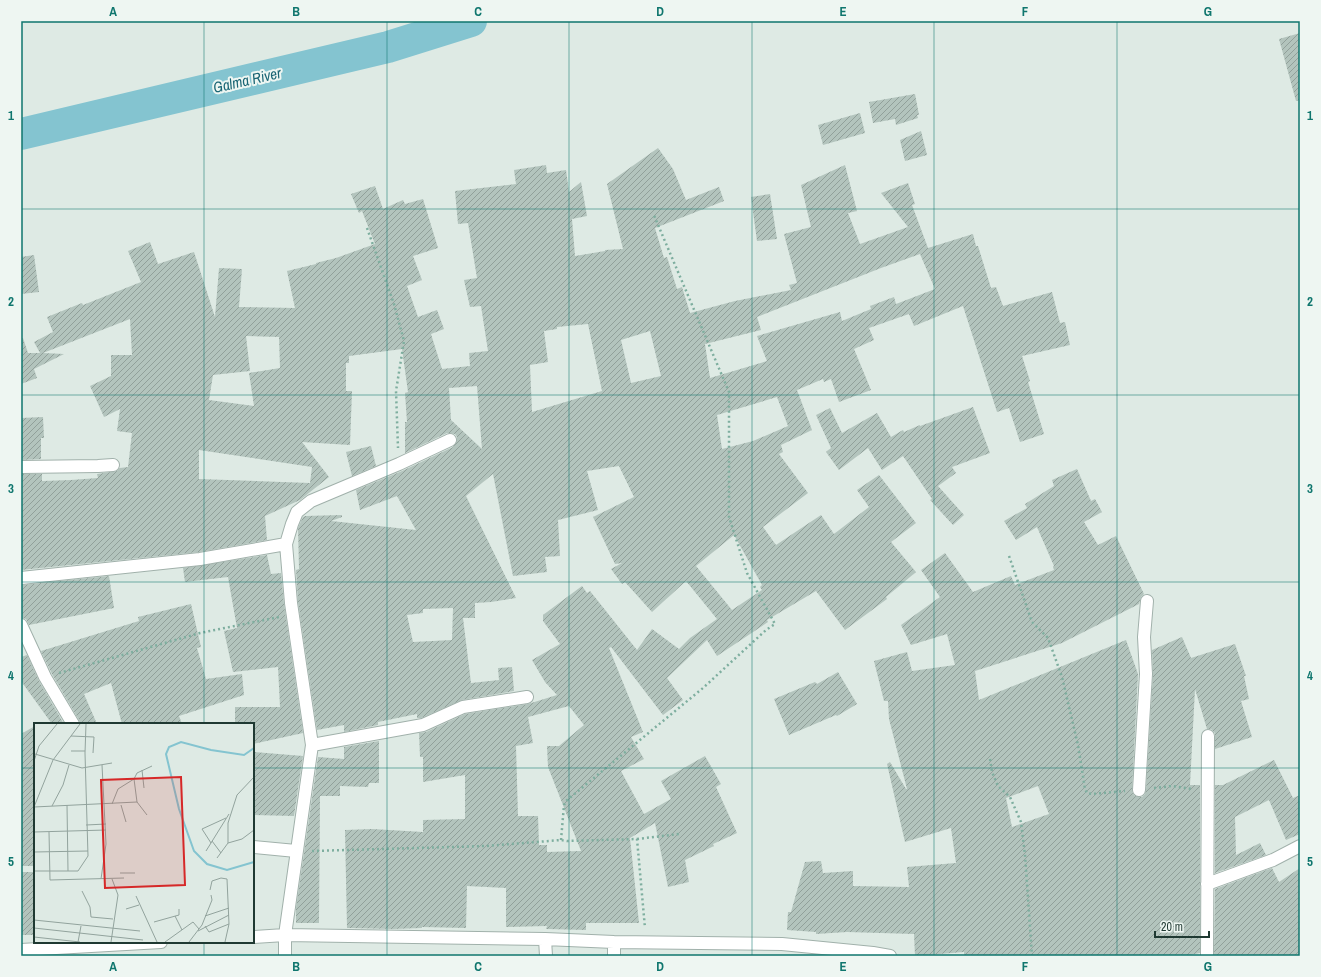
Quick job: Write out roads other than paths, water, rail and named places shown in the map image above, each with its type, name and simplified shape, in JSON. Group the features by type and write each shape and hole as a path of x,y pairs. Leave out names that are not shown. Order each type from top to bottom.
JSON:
{"street":[{"path":"285,956 285,935 312,745 292,615 286,544 297,512 310,501 399,464 450,440"},
{"path":"21,467 113,465"},
{"path":"21,578 200,559 286,544"},
{"path":"1139,790 1146,674 1144,637 1147,601"},
{"path":"21,625 45,677 72,723"},
{"path":"312,745 422,725 464,707 527,697"},
{"path":"1207,956 1208,736"},
{"path":"1207,884 1273,860 1300,846"},
{"path":"254,847 296,851"},
{"path":"254,937 285,935 782,944 890,956"},
{"path":"545,939 546,956"},
{"path":"614,942 614,956"},
{"path":"21,950 144,943"}],"waterway":[{"name":"Galma River","path":"21,134 388,47 471,21"}]}
